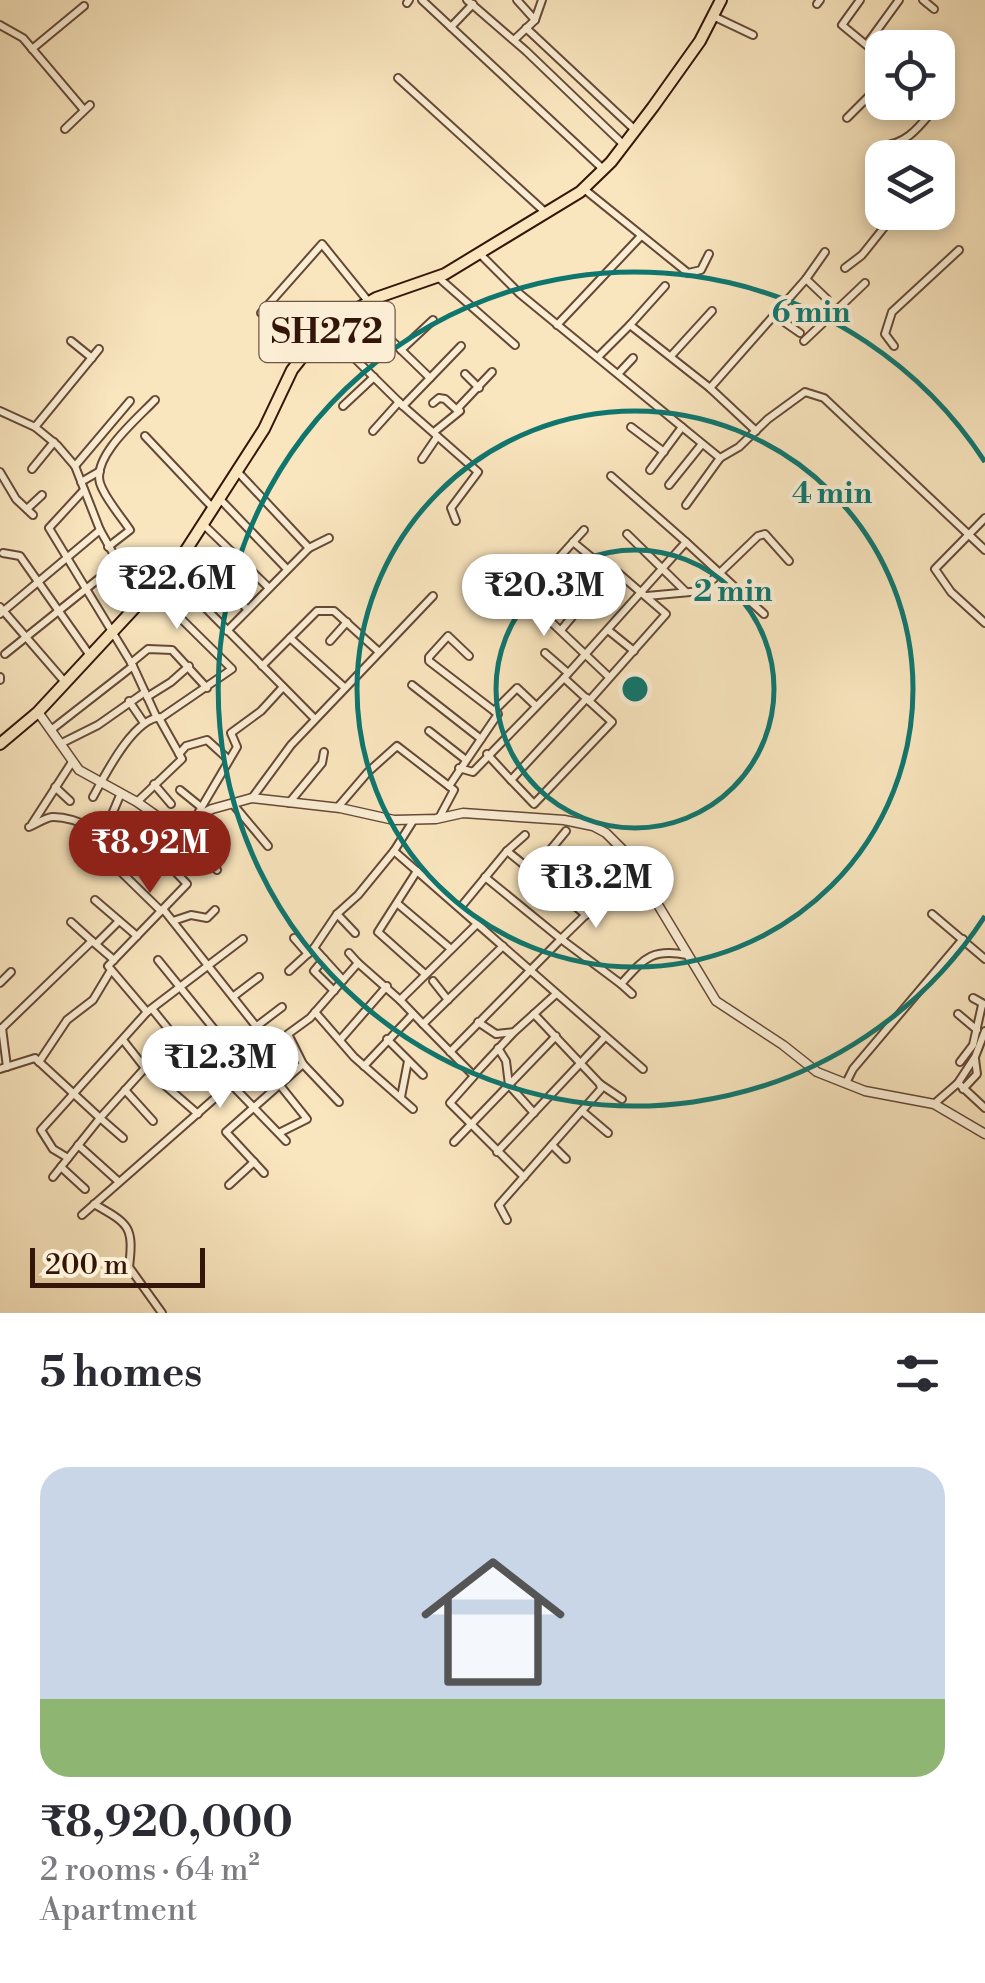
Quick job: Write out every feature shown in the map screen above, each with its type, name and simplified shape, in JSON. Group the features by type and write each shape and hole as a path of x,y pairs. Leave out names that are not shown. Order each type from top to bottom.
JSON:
{"main road":[{"name":"SH272","path":"0,744 38,712 170,572 264,429 292,370 328,332 363,305 438,277 583,188 624,145 700,41 721,0"}],"street":[{"path":"422,0 603,169"},
{"path":"430,8 437,0"},
{"path":"517,0 535,20"},
{"path":"514,40 535,20 542,0"},
{"path":"860,0 842,25 865,43"},
{"path":"877,30 900,0"},
{"path":"923,0 934,8"},
{"path":"451,27 470,2 624,145"},
{"path":"32,49 84,6"},
{"path":"713,16 752,35"},
{"path":"0,26 23,38 87,108 65,130"},
{"path":"526,28 635,130"},
{"path":"398,78 545,212"},
{"path":"847,118 865,100"},
{"path":"905,140 925,120"},
{"path":"583,188 688,273 701,270 708,254"},
{"path":"845,268 862,255 882,230"},
{"path":"557,325 642,236"},
{"path":"261,313 322,244 375,324 430,378"},
{"path":"894,346 885,334 892,312 958,250"},
{"path":"710,388 825,252"},
{"path":"478,253 557,325 720,458"},
{"path":"438,277 515,345"},
{"path":"806,279 827,299"},
{"path":"774,315 802,337 865,283"},
{"path":"599,356 665,286"},
{"path":"671,356 712,311"},
{"path":"401,350 433,320"},
{"path":"349,352 375,324"},
{"path":"630,325 710,388 756,431"},
{"path":"328,332 478,472 451,508 456,521"},
{"path":"72,340 92,358"},
{"path":"373,431 461,346"},
{"path":"35,427 100,349"},
{"path":"619,373 633,358"},
{"path":"422,460 435,434 492,372"},
{"path":"464,374 479,388"},
{"path":"343,406 374,377"},
{"path":"686,505 720,458 739,448 805,392 824,398 985,550"},
{"path":"433,403 438,398 446,400 459,412"},
{"path":"108,547 130,530 100,484 100,471 108,450 155,400"},
{"path":"75,466 130,401"},
{"path":"0,411 35,427 75,466 108,547 141,604"},
{"path":"632,427 664,452"},
{"path":"650,470 682,427"},
{"path":"145,436 286,568"},
{"path":"32,469 54,442"},
{"path":"669,485 702,444"},
{"path":"235,470 309,548"},
{"path":"100,471 49,528 132,664 182,759 137,802"},
{"path":"0,472 16,499 30,512 42,495"},
{"path":"611,476 764,614"},
{"path":"10,506 16,499"},
{"path":"985,518 935,569 951,592 985,623"},
{"path":"204,525 268,587"},
{"path":"64,682 1,611 100,530"},
{"path":"548,573 548,568 584,530"},
{"path":"626,534 686,592"},
{"path":"644,594 701,591 764,534 789,561"},
{"path":"226,631 286,568 309,548 329,538"},
{"path":"573,542 601,565"},
{"path":"459,768 473,772 644,594 686,542"},
{"path":"188,547 247,609"},
{"path":"3,553 20,556 89,654"},
{"path":"531,562 582,605 561,630"},
{"path":"5,654 117,564"},
{"path":"511,780 666,614 609,566 579,602"},
{"path":"170,572 315,719"},
{"path":"93,796 134,731 207,688 232,668 153,591"},
{"path":"252,798 291,745 433,596"},
{"path":"526,599 609,677"},
{"path":"262,666 317,610 334,611 378,650"},
{"path":"330,641 346,622"},
{"path":"607,630 634,652"},
{"path":"449,786 498,714 429,659 448,636 469,656"},
{"path":"290,638 344,688"},
{"path":"51,730 148,649 172,650 207,688"},
{"path":"532,820 534,804 612,722 545,653"},
{"path":"59,745 98,725 129,701 172,682 189,666"},
{"path":"412,685 481,739"},
{"path":"158,960 231,1050 207,1072 108,966 187,884 168,864 178,844 179,828 199,811 237,747 230,734 283,687"},
{"path":"494,711 517,688 535,705"},
{"path":"129,701 144,723"},
{"path":"38,712 79,770 179,828 199,846 216,870"},
{"path":"428,731 466,760"},
{"path":"179,754 186,746 207,740 229,760"},
{"path":"338,808 368,772 397,746 454,790 439,818"},
{"path":"290,803 322,763 324,752"},
{"path":"487,754 534,804"},
{"path":"72,762 29,828 50,817 78,823 107,836 129,852"},
{"path":"154,784 170,804"},
{"path":"55,788 70,801"},
{"path":"180,790 199,811"},
{"path":"107,836 116,825 110,820 121,793"},
{"path":"199,811 252,798 413,821 463,813 580,822 606,833 628,856 716,1000 817,1072 865,1091 934,1104 985,1134"},
{"path":"231,802 268,846"},
{"path":"289,971 358,895 413,821"},
{"path":"532,872 566,831"},
{"path":"460,908 525,835"},
{"path":"178,844 166,842 129,852 115,866 174,921 268,1040"},
{"path":"394,851 643,1069"},
{"path":"507,851 586,915"},
{"path":"557,892 591,851"},
{"path":"417,871 378,932 425,974"},
{"path":"485,877 632,994"},
{"path":"450,1052 604,897"},
{"path":"94,900 137,936"},
{"path":"398,904 451,949"},
{"path":"174,921 191,915 207,918 215,910"},
{"path":"337,914 355,933"},
{"path":"932,914 985,959"},
{"path":"119,921 1,1029 3,1064 35,1058 123,1138"},
{"path":"71,922 114,960"},
{"path":"400,1000 478,923"},
{"path":"294,938 324,959 343,980"},
{"path":"68,1158 52,1149 41,1130 150,1011 243,939"},
{"path":"846,1084 853,1069 963,939"},
{"path":"423,1024 502,946"},
{"path":"620,984 643,960 655,954 666,951 687,955"},
{"path":"349,953 387,986 474,1076"},
{"path":"324,959 314,972 334,991"},
{"path":"339,1102 303,1064 288,1034 315,1012 358,963"},
{"path":"39,1062 67,1020 93,1000 111,970"},
{"path":"0,983 11,972"},
{"path":"234,996 259,978"},
{"path":"433,981 448,1000"},
{"path":"340,1040 387,986"},
{"path":"524,1176 450,1102 498,1048 556,994"},
{"path":"934,1104 961,1086 974,1058 983,1004 973,998"},
{"path":"257,1026 282,1007"},
{"path":"315,1012 364,1066 413,1109"},
{"path":"364,1066 413,1014"},
{"path":"534,1014 599,1083 622,1099"},
{"path":"958,1014 981,1031"},
{"path":"478,1022 496,1034 514,1032"},
{"path":"960,1062 981,1031"},
{"path":"454,1142 556,1036"},
{"path":"497,1152 605,1037"},
{"path":"387,1039 423,1075"},
{"path":"123,1040 145,1068 198,1114"},
{"path":"498,1048 506,1061 509,1085 534,1113"},
{"path":"401,1097 408,1060"},
{"path":"264,1173 226,1132 303,1064"},
{"path":"52,1177 145,1068"},
{"path":"271,1074 307,1120 279,1133"},
{"path":"507,1220 499,1206 602,1090 599,1083"},
{"path":"82,1215 231,1084 286,1141"},
{"path":"961,1086 985,1108"},
{"path":"125,1090 152,1121"},
{"path":"582,1111 608,1132"},
{"path":"78,1145 118,1181"},
{"path":"552,1145 566,1159"},
{"path":"229,1184 254,1162"},
{"path":"61,1167 85,1189"},
{"path":"94,1204 124,1221 133,1237 129,1267 162,1313"}]}
